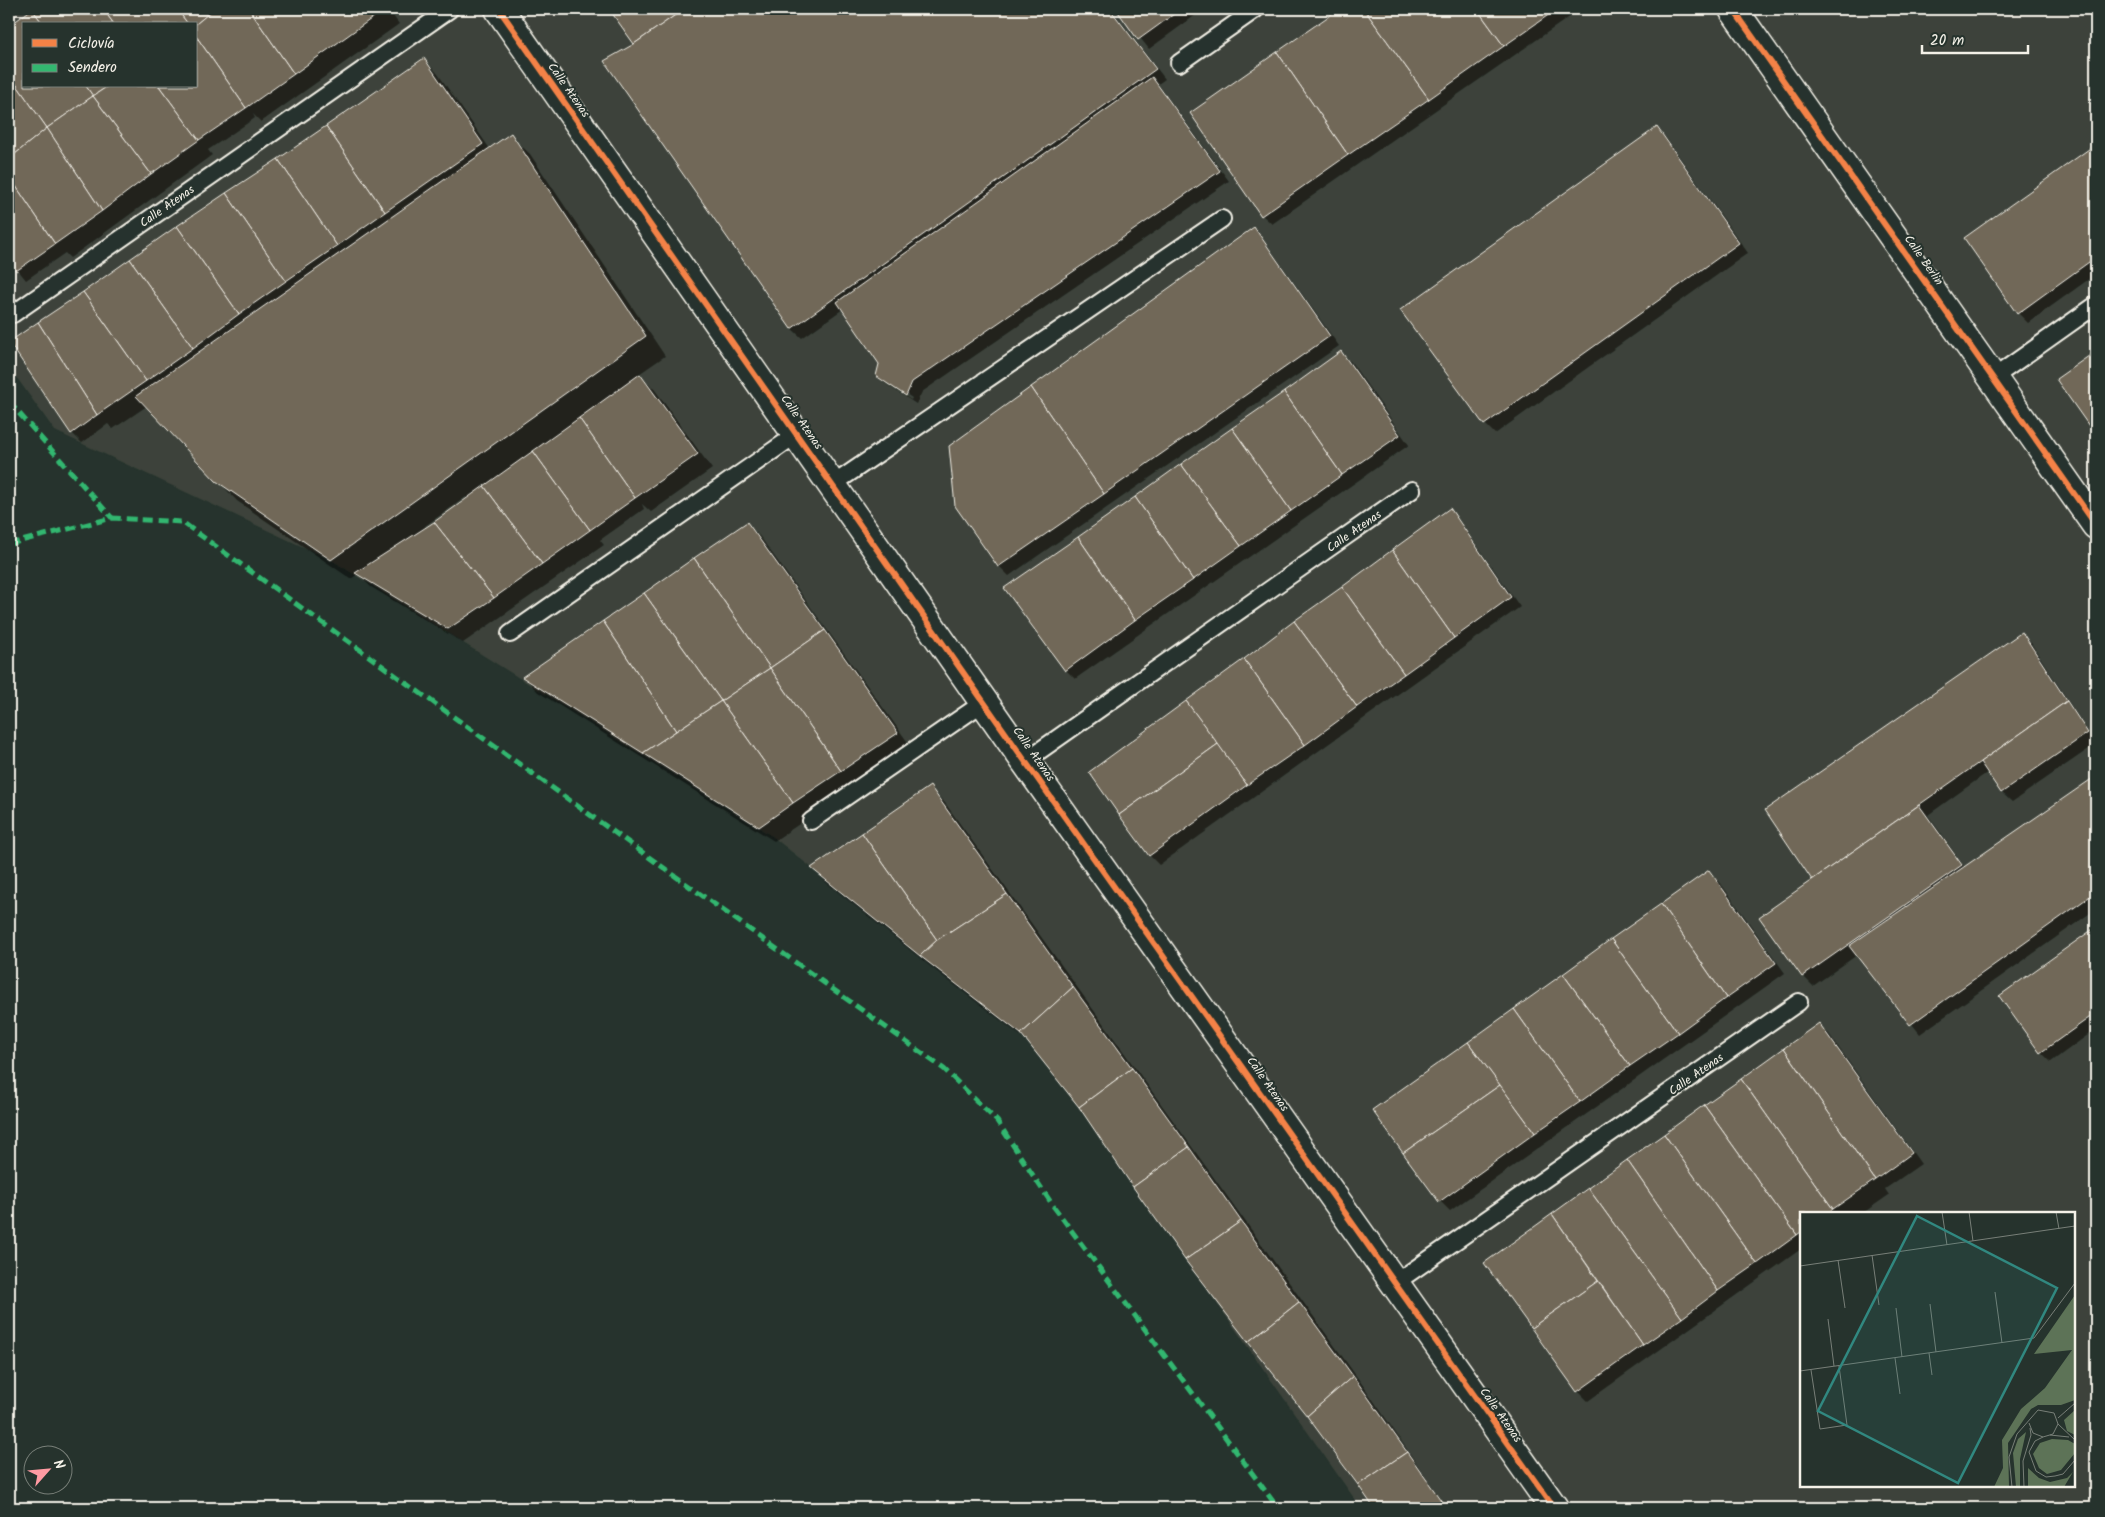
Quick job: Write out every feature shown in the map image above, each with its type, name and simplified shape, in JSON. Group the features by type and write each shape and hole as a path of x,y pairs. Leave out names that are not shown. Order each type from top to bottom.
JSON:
{"street":[{"name":"Calle Atenas","path":"499,9 1025,761 1554,1508"},
{"name":"Calle Berlin","path":"1733,9 2096,525"}],"lane":[{"name":"Calle Atenas","path":"9,308 13,314 450,9"},
{"path":"1180,63 1256,9"},
{"path":"832,485 1222,219"},
{"path":"1993,378 2096,305"},
{"name":"Calle Atenas","path":"510,634 796,434"},
{"name":"Calle Atenas","path":"1025,761 1412,490"},
{"path":"811,821 984,702"},
{"name":"Calle Atenas","path":"1396,1284 1799,1002"}],"shaded area":[{"path":"9,9 2096,9 2096,1508 1361,1508 1079,1107 1021,1034 773,837 331,560 55,431 9,367"}],"building":[{"path":"32,9 103,9 113,22 42,22"},
{"path":"32,9 42,22 22,22 22,88 87,88 93,96 47,128 9,74 9,26"},
{"path":"103,9 177,9 187,22 113,22"},
{"path":"177,9 214,9 198,22 187,22"},
{"path":"214,9 249,9 294,74 246,108 198,39 198,22"},
{"path":"249,9 385,9 294,74"},
{"path":"609,9 684,9 634,44"},
{"path":"684,9 1110,9 1156,69 791,329 604,61 634,44"},
{"path":"1116,9 1181,9 1138,40"},
{"path":"1339,9 1364,9 1429,99 1348,155 1277,52"},
{"path":"1364,9 1477,9 1504,46 1429,99"},
{"path":"1477,9 1557,9 1504,46"},
{"path":"198,39 246,108 199,140 160,88 198,88"},
{"path":"1277,52 1348,155 1261,216 1190,113"},
{"path":"424,58 483,144 385,212 326,126"},
{"path":"9,74 47,128 9,159"},
{"path":"1152,77 1220,171 912,382 906,396 876,376 879,364 837,302"},
{"path":"87,88 105,88 93,96"},
{"path":"105,88 160,88 199,140 151,174 93,96"},
{"path":"93,96 151,174 102,211 47,128"},
{"path":"326,126 385,212 337,246 278,159"},
{"path":"1657,127 1739,243 1484,425 1400,310"},
{"path":"47,128 102,211 55,244 9,176 9,159"},
{"path":"511,133 646,336 331,560 216,481 136,396"},
{"path":"2096,144 2096,257 2017,314 1964,238"},
{"path":"278,159 337,246 286,281 226,193"},
{"path":"9,176 55,244 16,271 9,261"},
{"path":"226,193 286,281 239,314 177,226"},
{"path":"177,226 239,314 193,348 130,259"},
{"path":"1254,227 1330,336 1104,494 1031,387"},
{"path":"130,259 193,348 146,381 83,292"},
{"path":"83,292 146,381 97,415 38,322"},
{"path":"38,322 97,415 71,434 9,342"},
{"path":"1341,351 1400,435 1342,475 1284,392"},
{"path":"2096,351 2096,436 2056,379"},
{"path":"640,374 698,454 635,498 579,418"},
{"path":"1031,387 1104,494 998,567 955,506 949,446"},
{"path":"1284,392 1342,475 1291,511 1232,428"},
{"path":"579,418 635,498 590,530 533,451"},
{"path":"1232,428 1291,511 1241,546 1181,464"},
{"path":"533,451 590,530 542,564 484,486"},
{"path":"1181,464 1241,546 1193,580 1135,497"},
{"path":"484,486 542,564 494,598 434,522"},
{"path":"1135,497 1193,580 1135,620 1078,537"},
{"path":"1450,508 1511,597 1454,638 1392,550"},
{"path":"434,522 494,598 448,629 355,573"},
{"path":"747,522 825,630 770,668 694,558"},
{"path":"1078,537 1135,620 1065,671 1004,588"},
{"path":"1392,550 1454,638 1404,674 1342,587"},
{"path":"694,558 770,668 721,701 644,593"},
{"path":"1342,587 1404,674 1357,707 1294,621"},
{"path":"644,593 721,701 676,731 603,621"},
{"path":"603,621 676,731 643,753 522,677"},
{"path":"1294,621 1357,707 1305,745 1244,659"},
{"path":"825,630 898,733 841,771 770,668"},
{"path":"2022,632 2067,701 1812,880 1765,810"},
{"path":"1244,659 1305,745 1247,785 1186,701"},
{"path":"770,668 841,771 793,803 721,701"},
{"path":"721,701 793,803 759,827 643,753"},
{"path":"1186,701 1218,744 1119,815 1089,772"},
{"path":"2067,701 2088,733 2001,793 1980,762"},
{"path":"1218,744 1247,785 1149,856 1119,815"},
{"path":"2096,776 2096,892 1910,1025 1849,946"},
{"path":"930,786 1007,894 937,940 862,833"},
{"path":"1919,805 1962,865 1802,977 1759,917"},
{"path":"862,833 937,940 920,956 811,868"},
{"path":"1709,870 1776,963 1726,998 1661,904"},
{"path":"1007,894 1073,987 1021,1034 920,956 937,940"},
{"path":"1661,904 1726,998 1678,1033 1611,939"},
{"path":"2096,927 2096,1013 2040,1053 1999,996"},
{"path":"1611,939 1678,1033 1630,1066 1563,974"},
{"path":"1563,974 1630,1066 1580,1102 1514,1009"},
{"path":"1073,987 1132,1068 1079,1107 1021,1034"},
{"path":"1514,1009 1580,1102 1535,1133 1468,1042"},
{"path":"1819,1023 1912,1153 1875,1180 1784,1048"},
{"path":"1468,1042 1500,1085 1403,1153 1372,1110"},
{"path":"1784,1048 1875,1180 1833,1209 1741,1079"},
{"path":"1132,1068 1189,1147 1133,1187 1079,1107"},
{"path":"1741,1079 1833,1209 1829,1212 1800,1212 1800,1233 1797,1235 1704,1105"},
{"path":"1500,1085 1535,1133 1439,1202 1403,1153"},
{"path":"1704,1105 1797,1235 1757,1264 1664,1134"},
{"path":"1664,1134 1757,1264 1718,1291 1627,1160"},
{"path":"1189,1147 1241,1221 1185,1260 1133,1187"},
{"path":"1627,1160 1718,1291 1682,1318 1588,1188"},
{"path":"1588,1188 1682,1318 1643,1345 1552,1214"},
{"path":"1552,1214 1598,1281 1531,1328 1484,1263"},
{"path":"1241,1221 1299,1302 1248,1342 1185,1260"},
{"path":"1598,1281 1643,1345 1577,1392 1531,1328"},
{"path":"1299,1302 1353,1376 1307,1416 1248,1342"},
{"path":"1353,1376 1407,1452 1358,1485 1307,1416"},
{"path":"1407,1452 1447,1508 1374,1508 1358,1485"}],"marked path":[{"path":"9,402 112,518"},
{"path":"9,544 112,518 182,522 944,1069 997,1121 1054,1207 1278,1508"}],"cycle path":[{"path":"499,9 1025,761 1554,1508"},
{"path":"1733,9 2096,525"}]}
